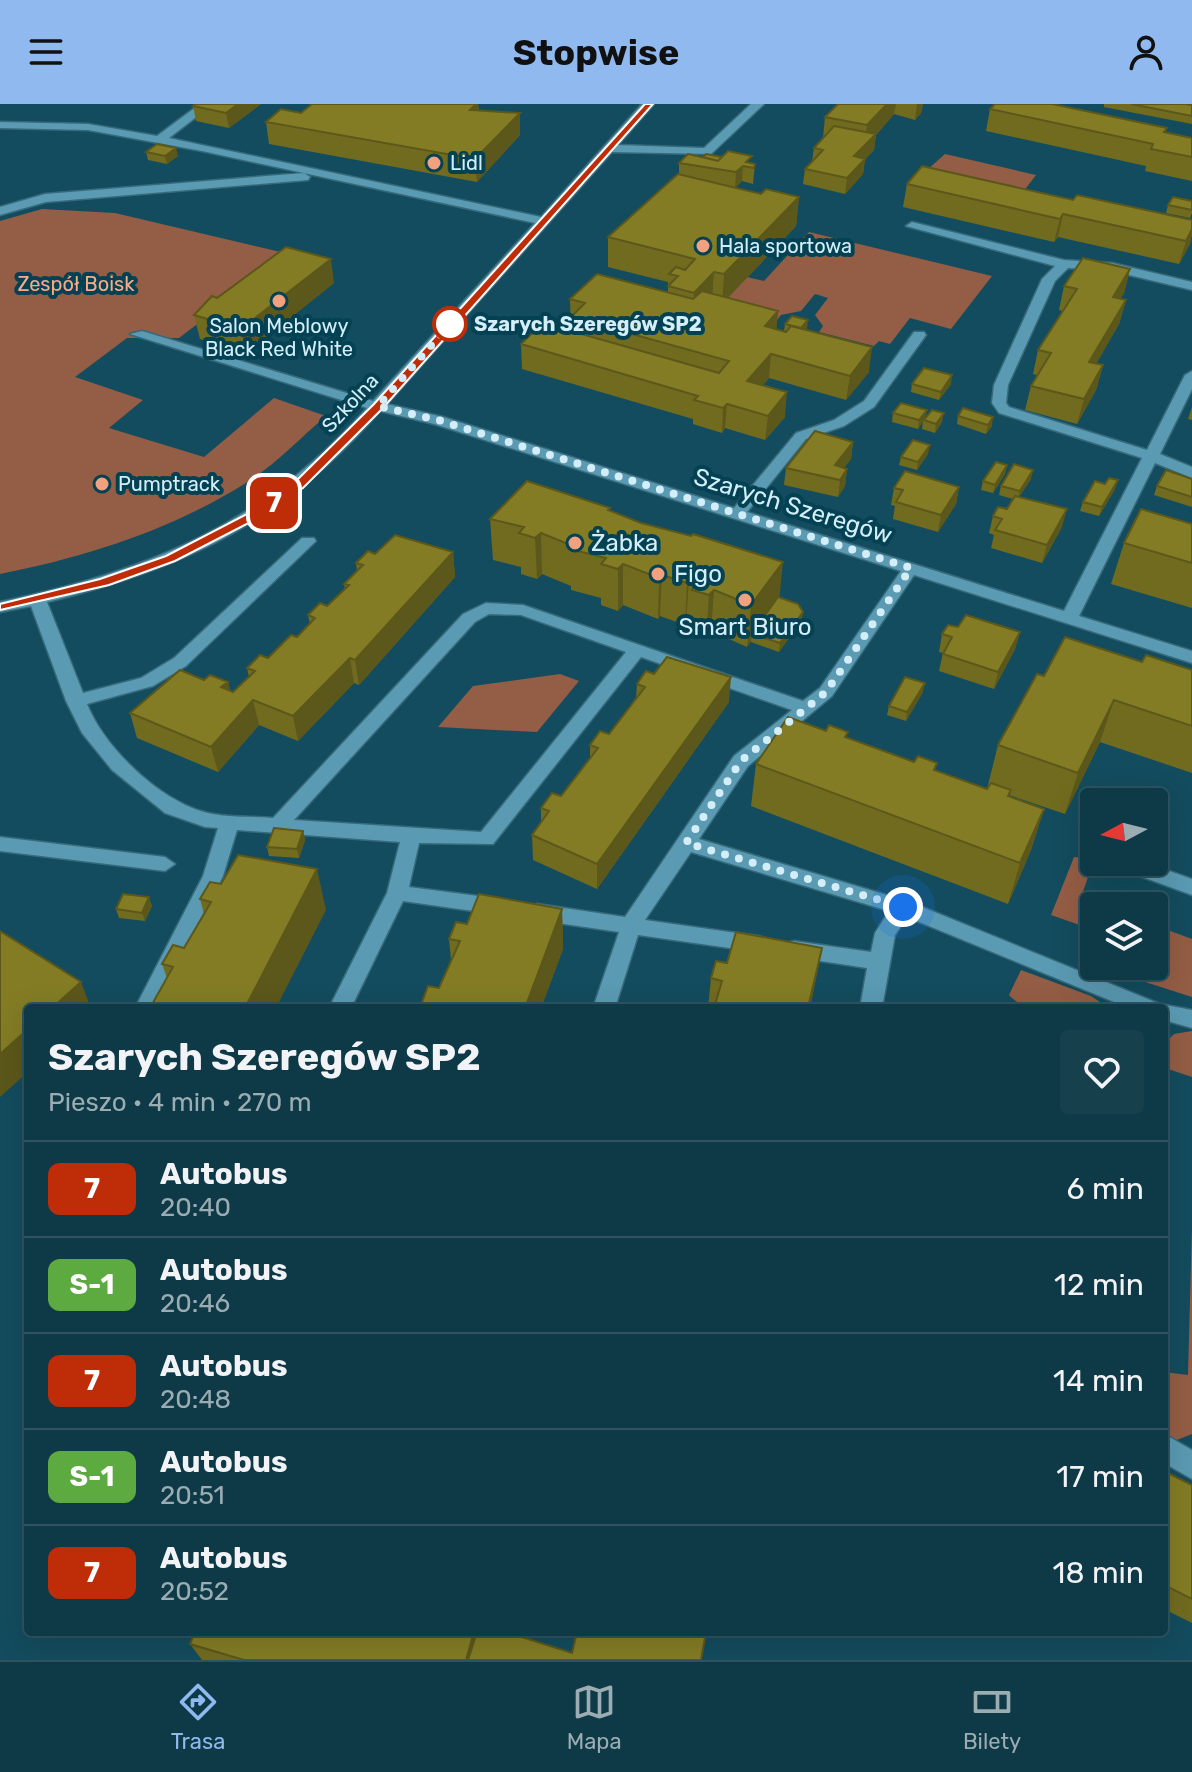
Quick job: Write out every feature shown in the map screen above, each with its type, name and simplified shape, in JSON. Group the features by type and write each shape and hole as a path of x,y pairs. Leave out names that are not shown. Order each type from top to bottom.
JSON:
{"street":[{"path":"159,140 207,104"},
{"name":"Szkolna","path":"0,607 104,582 171,559 226,532 299,485 378,406 648,104"},
{"path":"610,148 707,152 758,104"},
{"path":"0,125 88,127 543,221"},
{"path":"0,211 45,198 324,176"},
{"path":"912,226 1064,264 1084,263 1128,270 1192,286"},
{"path":"1064,264 1049,279 1001,385 999,403 1004,410 1017,415 1151,456 1192,473"},
{"name":"Szarych Szeregów","path":"137,334 261,374 438,420 1192,657"},
{"path":"737,514 801,436 839,423 869,404 919,335"},
{"path":"1069,619 1192,375"},
{"path":"75,701 114,694 147,682 180,662 308,541"},
{"path":"605,1004 631,925 741,761 826,692 911,568"},
{"path":"37,599 88,729 119,765 172,808 205,820 486,839 637,650"},
{"path":"278,825 469,618 486,608 523,610 807,709"},
{"path":"148,1004 213,876 230,822"},
{"path":"342,1004 397,893 411,836"},
{"path":"686,843 903,907 1140,1004"},
{"path":"0,844 165,864"},
{"path":"1161,876 1192,887"},
{"path":"397,893 879,962"},
{"path":"872,1004 885,933 903,907"},
{"path":"1168,1012 1192,1019"},
{"path":"1168,1450 1192,1466"}],"green space":[{"path":"945,154 1036,175 1023,192 927,170"},
{"name":"Zespół Boisk","path":"42,209 115,213 289,254 179,338 127,338 75,377 143,400 109,428 204,457 274,398 326,416 257,476 188,515 96,550 0,574 0,221"},
{"path":"809,232 992,276 951,329 910,318 890,344 879,341 874,346 819,332 823,326 815,315 828,298 815,294 801,311 781,315 777,320 722,304 747,277 764,281"},
{"path":"560,674 579,681 537,732 438,727 473,686"},
{"path":"1074,857 1080,858 1080,876 1088,876 1083,892 1080,892 1080,925 1051,915"},
{"path":"1168,930 1192,939 1192,997 1142,981 1168,980"},
{"path":"1021,970 1091,996 1103,1004 1022,1004 1009,995"},
{"path":"1192,1031 1192,1077 1168,1069 1168,1040 1174,1034"},
{"path":"1192,1227 1192,1434 1177,1440 1168,1436 1168,1372 1188,1375"}],"building":[{"path":"238,104 226,113 193,106"},
{"path":"312,104 476,104 470,110 520,113 475,159 266,122 281,109 301,113"},
{"path":"838,104 887,104 867,125 825,117"},
{"path":"995,104 1052,104 1167,128 1164,132 1192,138 1192,157 1151,149 1153,144 990,109"},
{"path":"1131,104 1192,105 1192,116"},
{"path":"834,126 876,134 854,156 865,159 847,178 805,169 823,150 814,148"},
{"path":"157,144 176,148 165,156 146,152"},
{"path":"728,151 752,156 746,162 755,164 754,168 743,166 736,172 679,163 688,154 718,161"},
{"path":"706,154 722,157 718,161 703,157"},
{"path":"922,166 1073,200 1077,195 1192,220 1192,229 1186,241 1063,214 1060,219 907,184"},
{"path":"678,174 761,194 766,189 799,197 724,274 714,272 694,293 668,286 678,276 669,274 676,267 685,270 695,259 608,237"},
{"path":"1173,197 1192,201 1192,210 1168,205"},
{"path":"286,247 331,259 241,329 194,315 212,296 217,298"},
{"path":"1083,258 1130,269 1113,297 1126,300 1089,362 1103,365 1084,399 1031,386 1051,353 1038,350 1077,289 1064,286"},
{"path":"597,274 693,299 702,291 778,311 765,326 786,332 791,326 872,347 850,376 771,354 747,381 787,392 768,416 727,404 723,408 694,400 698,396 521,344 543,323 719,373 729,361 571,317 585,303 570,299"},
{"path":"792,316 808,320 801,328 785,324"},
{"path":"924,368 952,375 941,392 912,384"},
{"path":"901,403 927,410 919,420 893,413"},
{"path":"963,408 993,417 988,425 958,416"},
{"path":"932,410 944,413 936,424 924,420"},
{"path":"815,431 853,442 835,465 847,469 840,480 786,468"},
{"path":"913,440 930,445 918,462 901,457"},
{"path":"996,462 1007,465 995,485 983,481"},
{"path":"1014,464 1033,470 1020,491 1001,486"},
{"path":"1166,470 1192,479 1192,497 1157,486"},
{"path":"905,471 959,487 941,515 896,502 903,490 894,488"},
{"path":"1109,478 1118,480 1102,507 1083,502 1095,481 1105,484"},
{"path":"527,481 610,508 608,510 641,523 693,534 783,562 751,605 714,590 709,595 692,590 696,584 689,581 662,575 659,578 623,564 618,569 601,564 606,558 570,549 573,546 541,533 535,538 519,533 524,527 490,519"},
{"path":"1015,496 1067,509 1047,545 995,530 1002,519 993,516 998,507 1007,509"},
{"path":"1141,509 1192,524 1192,563 1124,543"},
{"path":"395,535 453,552 355,660 350,658 293,716 253,700 211,747 130,713 180,670 204,680 210,675 228,682 221,687 233,692 255,671 247,668 260,655 268,658 291,635 297,637 315,618 308,615 320,603 327,606 349,585 344,584 363,565 356,563 368,551 375,554"},
{"path":"778,597 798,604 803,612 780,643 752,634"},
{"path":"966,615 1020,632 998,672 943,654 952,637 942,634 948,625 958,627"},
{"path":"1065,637 1142,662 1146,655 1192,670 1192,726 1114,700 1078,773 998,745 1037,674 1044,676"},
{"path":"667,657 731,677 597,864 532,835 549,811 541,808 552,793 561,796 598,748 590,745 600,731 609,734 645,687 637,684 646,671 654,674"},
{"path":"905,677 925,683 907,712 889,706"},
{"path":"788,717 826,731 829,725 848,732 845,737 914,762 918,756 937,763 934,770 987,789 991,783 1011,790 1008,796 1044,809 1020,863 756,764"},
{"path":"274,828 303,831 297,849 267,847"},
{"path":"238,855 317,869 247,1004 152,1004 173,967 162,964 173,945 184,948 211,902 200,899 210,882 221,884"},
{"path":"123,894 149,897 142,913 116,909"},
{"path":"479,894 562,909 526,1004 421,1004 428,986 439,988 460,941 449,939 456,922 467,924"},
{"path":"0,931 81,982 56,1004 24,1004 24,1033 0,1054"},
{"path":"736,932 822,948 809,1004 715,1004 722,981 711,978 716,961 727,963"},
{"path":"1168,1473 1192,1485 1192,1599 1168,1587"},
{"path":"193,1636 473,1636 466,1660 244,1660 190,1644"},
{"path":"476,1636 519,1636 572,1653 576,1636 705,1636 701,1660 468,1660"}],"bus line":[{"name":"7","path":"0,607 104,582 171,559 258,514 299,485 378,406 648,104"}],"place":[{"name":"Lidl","path":"434,163"},
{"name":"Hala sportowa","path":"703,246"},
{"name":"Salon Meblowy Black Red White","path":"279,301"},
{"name":"Szarych Szeregów SP2","path":"450,324"},
{"name":"Pumptrack","path":"102,484"},
{"name":"Żabka","path":"575,543"},
{"name":"Figo","path":"658,574"},
{"name":"Smart Biuro","path":"745,600"}],"route":[{"path":"450,324 378,406 438,420 911,568 826,692 741,761 686,843 903,907"}]}
